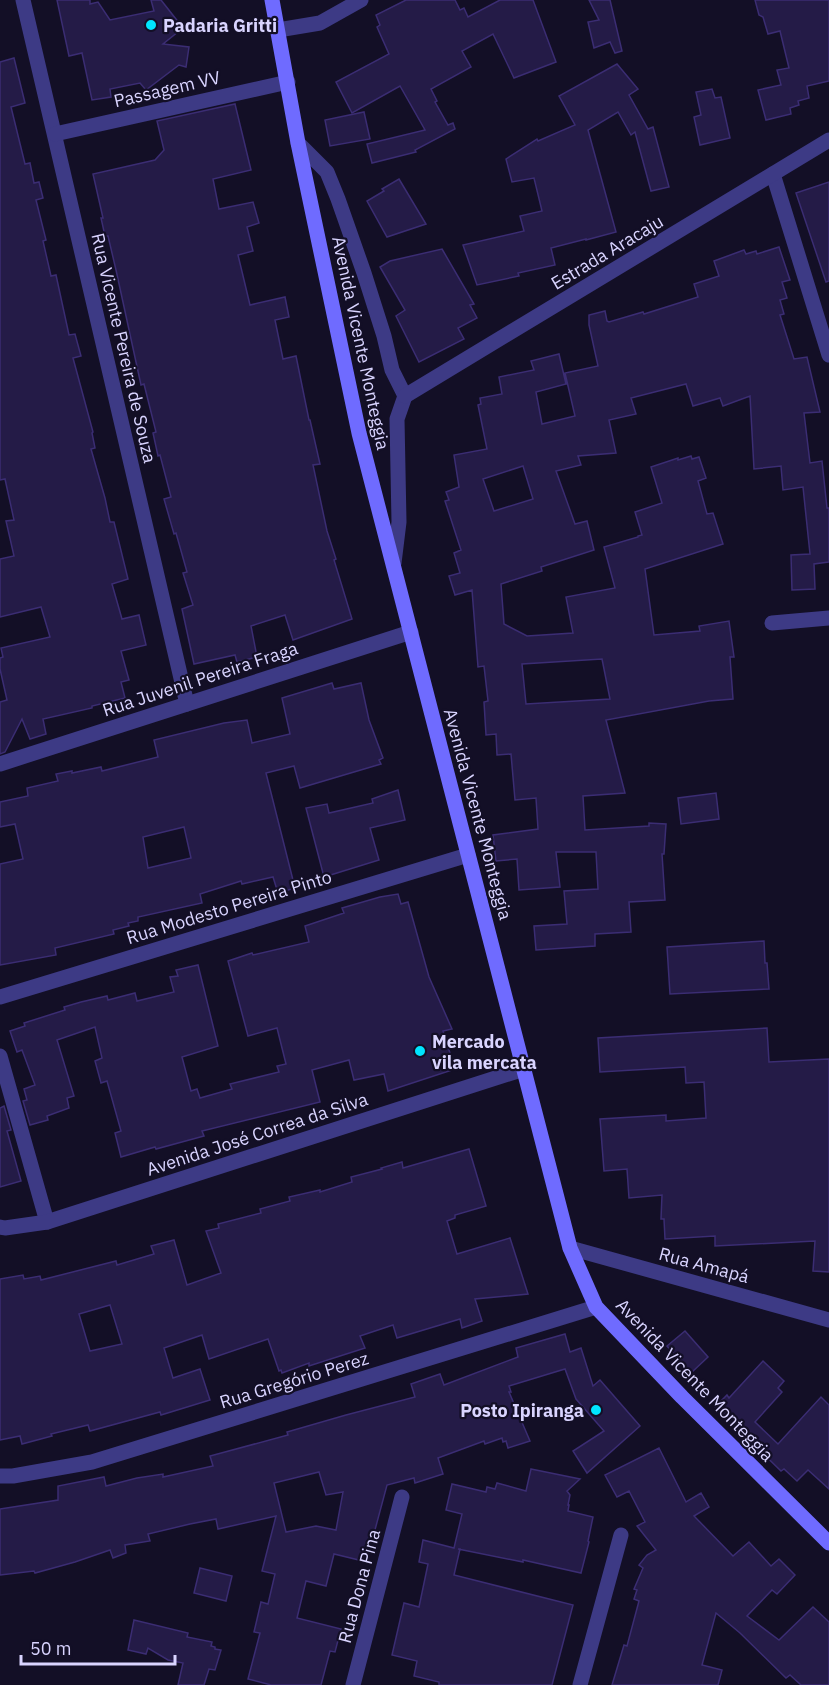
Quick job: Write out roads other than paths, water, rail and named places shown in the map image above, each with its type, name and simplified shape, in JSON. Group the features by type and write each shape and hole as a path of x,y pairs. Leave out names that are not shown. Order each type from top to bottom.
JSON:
{"main road":[{"name":"Avenida Vicente Monteggia","path":"272,0 298,143 359,433 570,1248 596,1307 682,1397 829,1543"}],"street":[{"name":"Rua Vicente Pereira de Souza","path":"23,0 187,704"},
{"path":"278,30 320,22 362,0"},
{"name":"Passagem VV","path":"55,134 288,82"},
{"name":"Estrada Aracaju","path":"405,396 829,140"},
{"path":"298,143 327,172 364,273 392,370 405,396 397,419 399,522 394,562"},
{"path":"773,174 829,355"},
{"path":"772,623 829,618"},
{"name":"Rua Juvenil Pereira Fraga","path":"0,764 411,632"},
{"name":"Rua Modesto Pereira Pinto","path":"0,997 468,855"},
{"path":"0,1056 47,1222"},
{"name":"Avenida José Correa da Silva","path":"0,1227 47,1222 524,1069"},
{"name":"Rua Amapá","path":"570,1248 829,1320"},
{"name":"Rua Gregório Perez","path":"0,1476 14,1476 92,1462 596,1307"},
{"name":"Rua Dona Pina","path":"353,1685 402,1497"},
{"path":"580,1685 621,1535"}],"place":[{"name":"Padaria Gritti","path":"151,25"},
{"name":"Mercado vila mercata","path":"420,1051"},
{"name":"Posto Ipiranga","path":"596,1410"}]}
